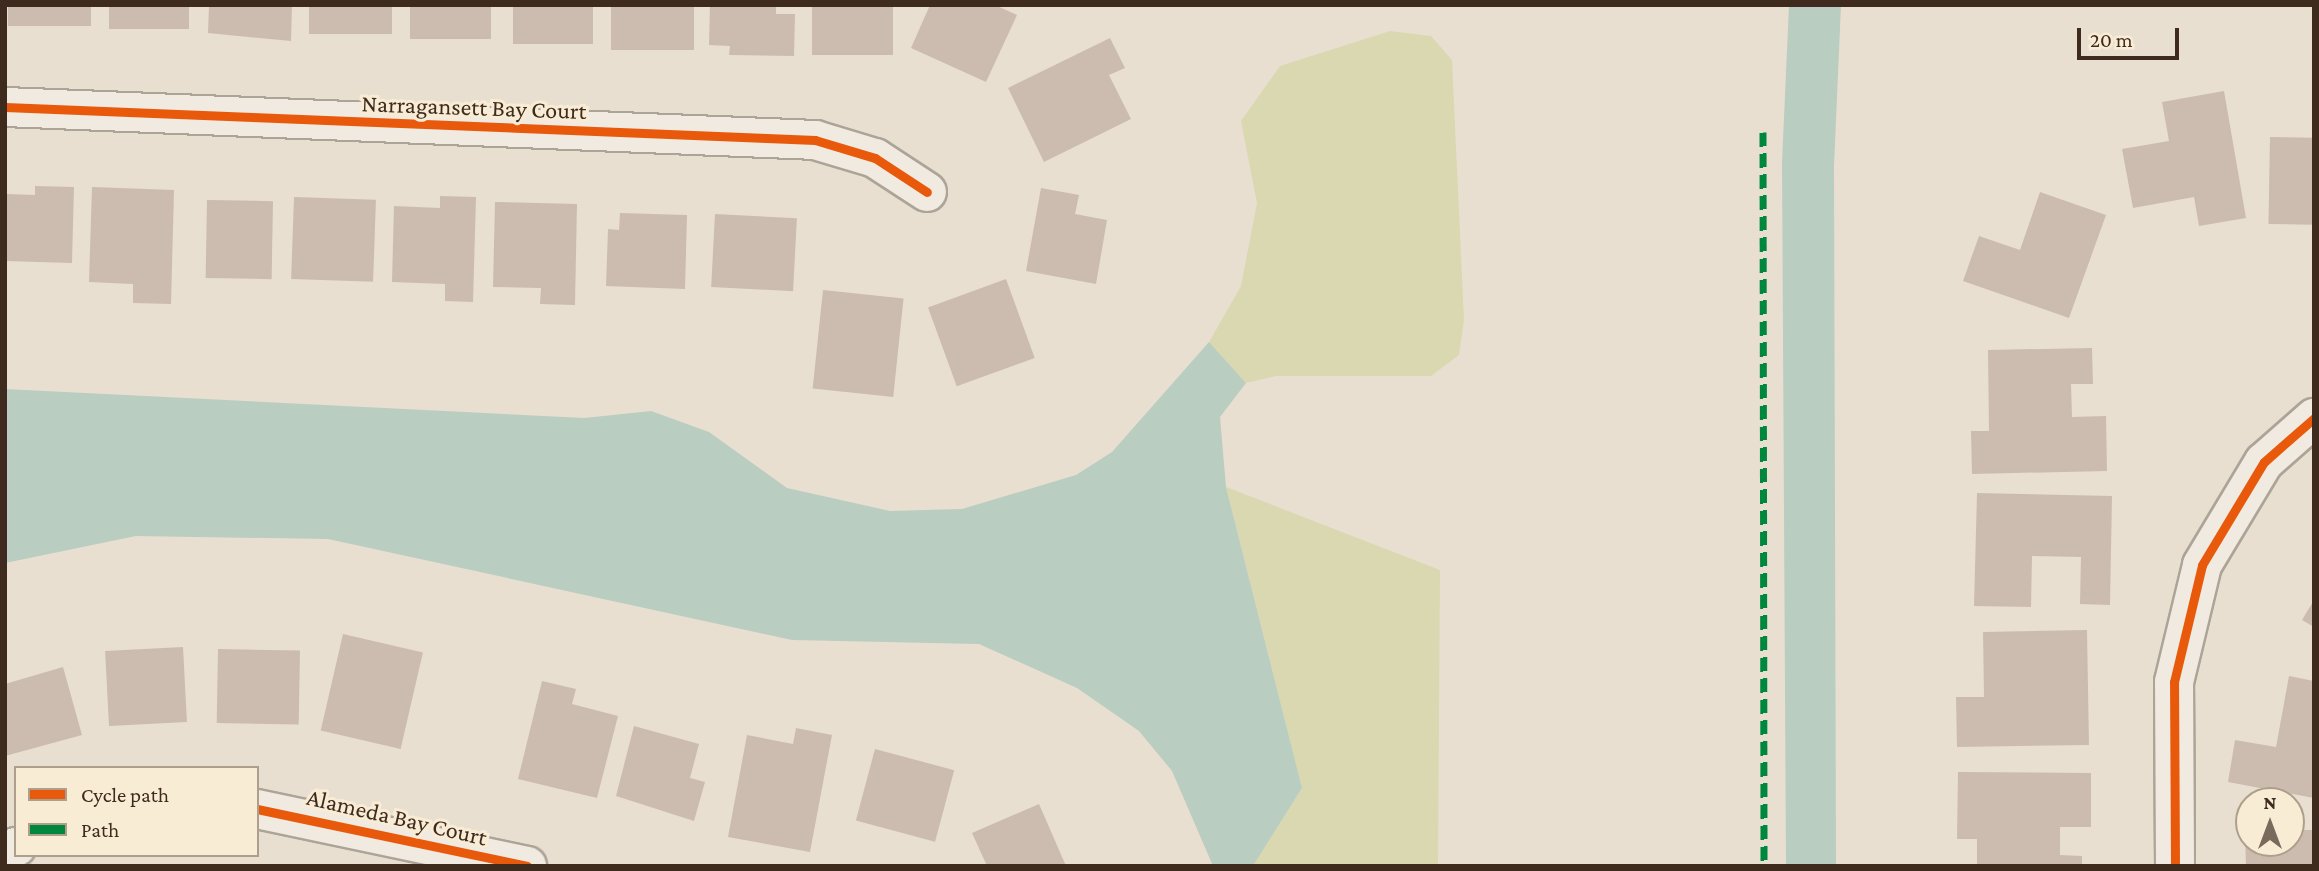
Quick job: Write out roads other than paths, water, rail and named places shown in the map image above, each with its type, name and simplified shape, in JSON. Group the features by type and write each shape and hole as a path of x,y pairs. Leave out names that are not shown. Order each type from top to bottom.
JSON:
{"street":[{"name":"Narragansett Bay Court","path":"5,107 816,140 875,158 927,192"},
{"path":"2175,866 2174,682 2202,565 2264,462 2314,418"},
{"name":"Alameda Bay Court","path":"259,810 527,866"}]}
